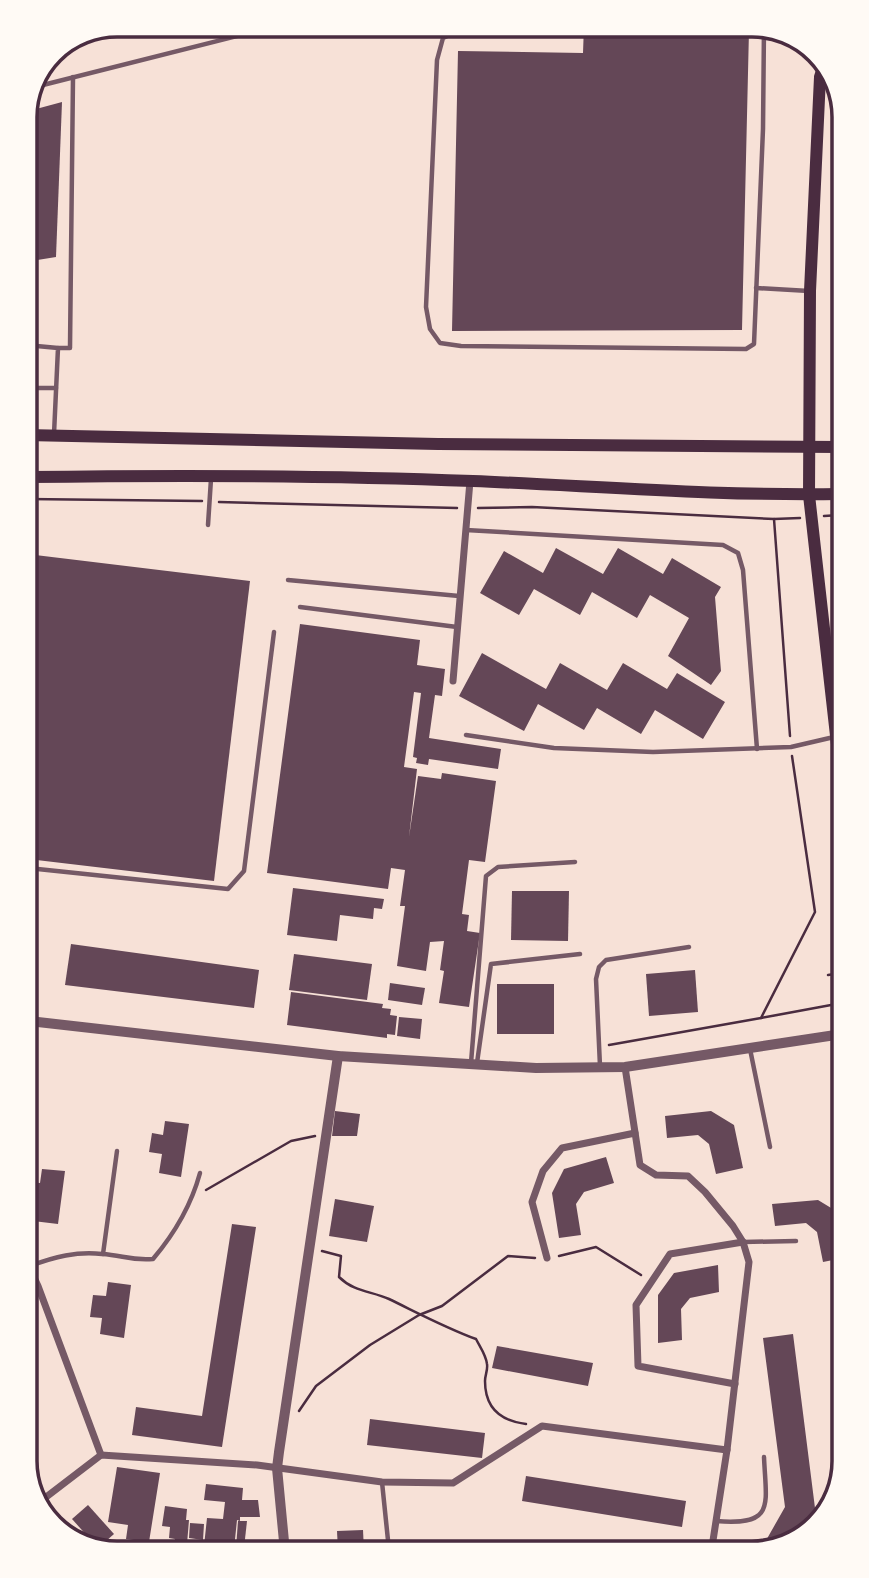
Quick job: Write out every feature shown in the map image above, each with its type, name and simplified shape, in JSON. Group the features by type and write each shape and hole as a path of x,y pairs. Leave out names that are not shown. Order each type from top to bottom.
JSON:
{"main road":[{"path":"822,77 810,291 809,495 832,709"},
{"path":"37,435 438,444 832,447"},
{"path":"37,477 212,475 832,494"}],"street":[{"path":"453,681 470,481"},
{"path":"37,1022 338,1056 536,1068 625,1067 832,1036"},
{"path":"284,1541 277,1468 338,1056"},
{"path":"625,1067 640,1165 656,1175 688,1176 733,1226 743,1242 749,1262 727,1450 713,1541"},
{"path":"547,1258 532,1202 543,1171 562,1148 635,1133"},
{"path":"735,1384 638,1366 636,1305 670,1254 743,1242"},
{"path":"37,1284 101,1455"},
{"path":"45,1498 101,1455 277,1468 382,1482 453,1483 542,1426 727,1450"}],"lane":[{"path":"44,85 230,37"},
{"path":"445,37 437,60 426,307 430,329 440,343 461,346 746,349 754,344 764,38"},
{"path":"37,346 70,348 73,77"},
{"path":"756,288 810,291"},
{"path":"54,435 58,348"},
{"path":"37,387 56,388"},
{"path":"208,525 212,475"},
{"path":"466,530 723,545 738,553 743,570 757,749"},
{"path":"288,580 460,596"},
{"path":"300,607 457,627"},
{"path":"37,870 228,889 244,871 274,632"},
{"path":"466,735 554,748 653,752 791,747 832,738"},
{"path":"474,1064 486,876 498,867 575,862"},
{"path":"600,1067 596,979 599,967 606,960 689,947"},
{"path":"474,1064 491,964 580,954"},
{"path":"750,1048 770,1147"},
{"path":"103,1254 117,1151"},
{"path":"37,1266 59,1255 103,1254 135,1261 153,1259 172,1237 194,1196 200,1173"},
{"path":"743,1242 796,1241"},
{"path":"716,1521 741,1523 752,1521 761,1513 766,1503 764,1457"},
{"path":"382,1482 388,1541"}],"path":[{"path":"37,499 531,507 774,519 791,747 815,912 761,1018"},
{"path":"828,975 832,974"},
{"path":"599,1047 831,1005"},
{"path":"194,1196 291,1141 310,1136 326,1136"},
{"path":"296,1418 316,1386 370,1345 419,1315 442,1306 508,1256 547,1258 596,1247 652,1281"},
{"path":"308,1250 341,1256 339,1277 355,1289 387,1298 476,1339 488,1367 485,1381 488,1402 497,1415 513,1422 542,1426"}],"building":[{"path":"584,37 749,37 742,330 452,331 458,51 583,53"},
{"path":"62,102 56,257 37,260 37,111"},
{"path":"556,548 603,574 618,548 663,574 672,558 721,587 715,597 721,671 711,685 668,656 689,618 650,595 637,618 592,592 580,615 534,589 519,615 480,593 504,551 543,573"},
{"path":"37,555 250,581 214,881 37,860"},
{"path":"300,624 420,640 417,665 445,669 442,696 435,695 429,738 501,749 498,769 429,759 428,765 416,763 417,758 413,757 421,693 414,692 404,767 417,769 409,837 418,776 441,779 442,773 496,781 485,862 469,860 462,914 469,915 467,931 480,933 469,1007 439,1003 444,971 440,970 444,941 430,942 426,971 397,966 405,906 400,906 405,870 391,868 388,889 267,873"},
{"path":"482,653 546,689 560,663 607,690 623,663 667,689 677,673 725,702 703,739 655,710 641,734 597,708 584,730 538,704 524,731 459,696"},
{"path":"293,888 384,899 382,909 374,908 373,919 340,915 337,941 287,935"},
{"path":"512,891 569,891 568,941 511,940"},
{"path":"71,944 259,970 254,1008 65,985"},
{"path":"294,954 372,964 367,1000 289,990"},
{"path":"695,970 698,1012 649,1016 646,974"},
{"path":"390,983 425,988 422,1005 388,1000"},
{"path":"497,984 554,984 554,1034 497,1034"},
{"path":"291,992 383,1004 382,1008 391,1009 390,1015 397,1016 395,1035 387,1034 387,1038 287,1025"},
{"path":"399,1017 422,1019 420,1039 397,1036"},
{"path":"335,1111 360,1114 357,1136 332,1136"},
{"path":"711,1111 734,1125 743,1168 716,1174 709,1144 698,1135 667,1138 665,1116"},
{"path":"165,1121 189,1124 181,1177 159,1173 162,1154 149,1152 152,1133 163,1135"},
{"path":"606,1157 614,1183 584,1192 576,1204 581,1235 559,1238 552,1193 564,1169"},
{"path":"42,1169 65,1171 58,1224 37,1221 37,1183 40,1183"},
{"path":"335,1199 374,1206 367,1242 329,1236"},
{"path":"818,1200 832,1209 832,1260 823,1262 817,1232 806,1223 775,1226 772,1204"},
{"path":"232,1224 256,1227 222,1447 132,1435 136,1407 202,1416"},
{"path":"718,1265 719,1292 690,1298 681,1309 682,1340 658,1343 658,1295 674,1273"},
{"path":"108,1282 131,1285 124,1338 100,1334 102,1318 90,1317 93,1295 106,1296"},
{"path":"793,1334 815,1511 792,1531 766,1540 785,1507 763,1338"},
{"path":"497,1346 593,1363 588,1386 492,1368"},
{"path":"370,1419 485,1433 482,1458 367,1445"},
{"path":"117,1467 160,1473 149,1541 126,1539 128,1525 108,1522"},
{"path":"526,1476 686,1501 682,1527 522,1501"},
{"path":"206,1484 243,1488 242,1500 258,1500 260,1517 240,1517 240,1521 237,1520 235,1541 205,1541 207,1518 223,1519 225,1502 204,1500"},
{"path":"88,1505 114,1534 107,1541 91,1537 72,1519"},
{"path":"165,1506 187,1509 187,1541 169,1538 170,1527 162,1526"},
{"path":"238,1521 247,1521 245,1541 237,1541"},
{"path":"190,1523 204,1524 203,1540 189,1538"},
{"path":"363,1530 364,1541 338,1541 337,1531"}]}
